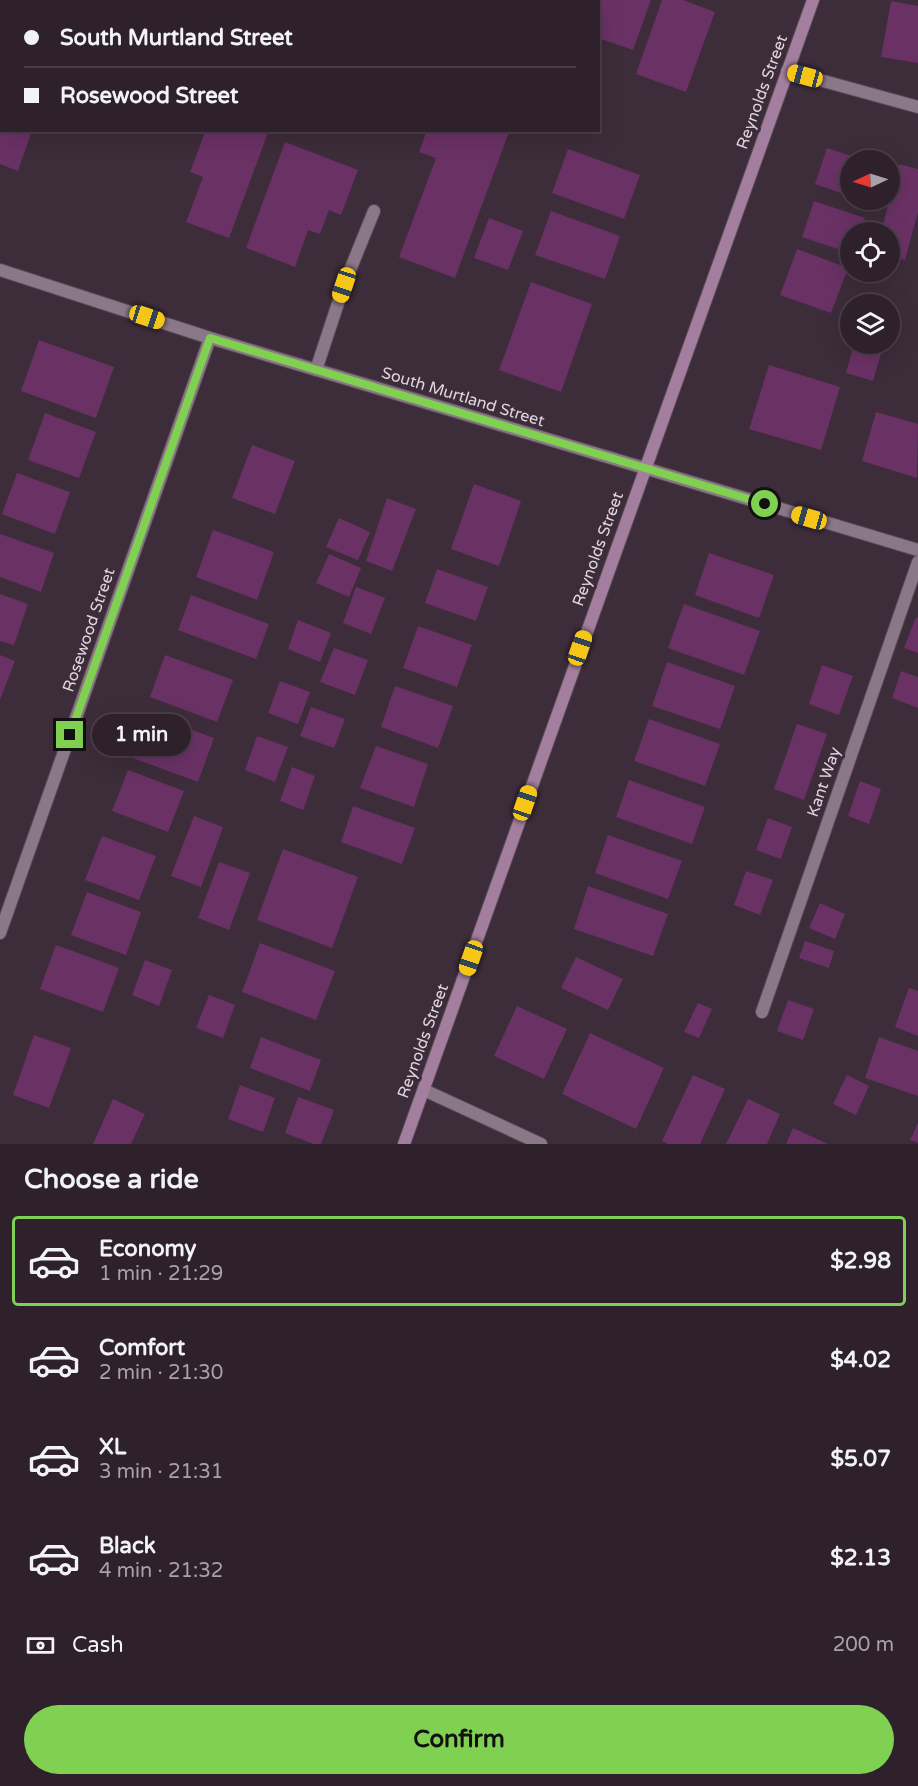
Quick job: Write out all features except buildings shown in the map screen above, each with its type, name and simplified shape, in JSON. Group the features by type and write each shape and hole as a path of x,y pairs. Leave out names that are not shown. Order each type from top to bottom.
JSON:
{"street":[{"name":"Reynolds Street","path":"404,1144 813,0"},
{"path":"788,71 918,107"},
{"path":"316,370 344,285 374,211"},
{"name":"South Murtland Street","path":"0,270 210,338 918,550"},
{"name":"Rosewood Street","path":"0,933 210,338"},
{"name":"Kant Way","path":"762,1012 918,562"},
{"path":"424,1090 542,1144"}],"route":[{"path":"70,735 210,338 765,504"}]}
